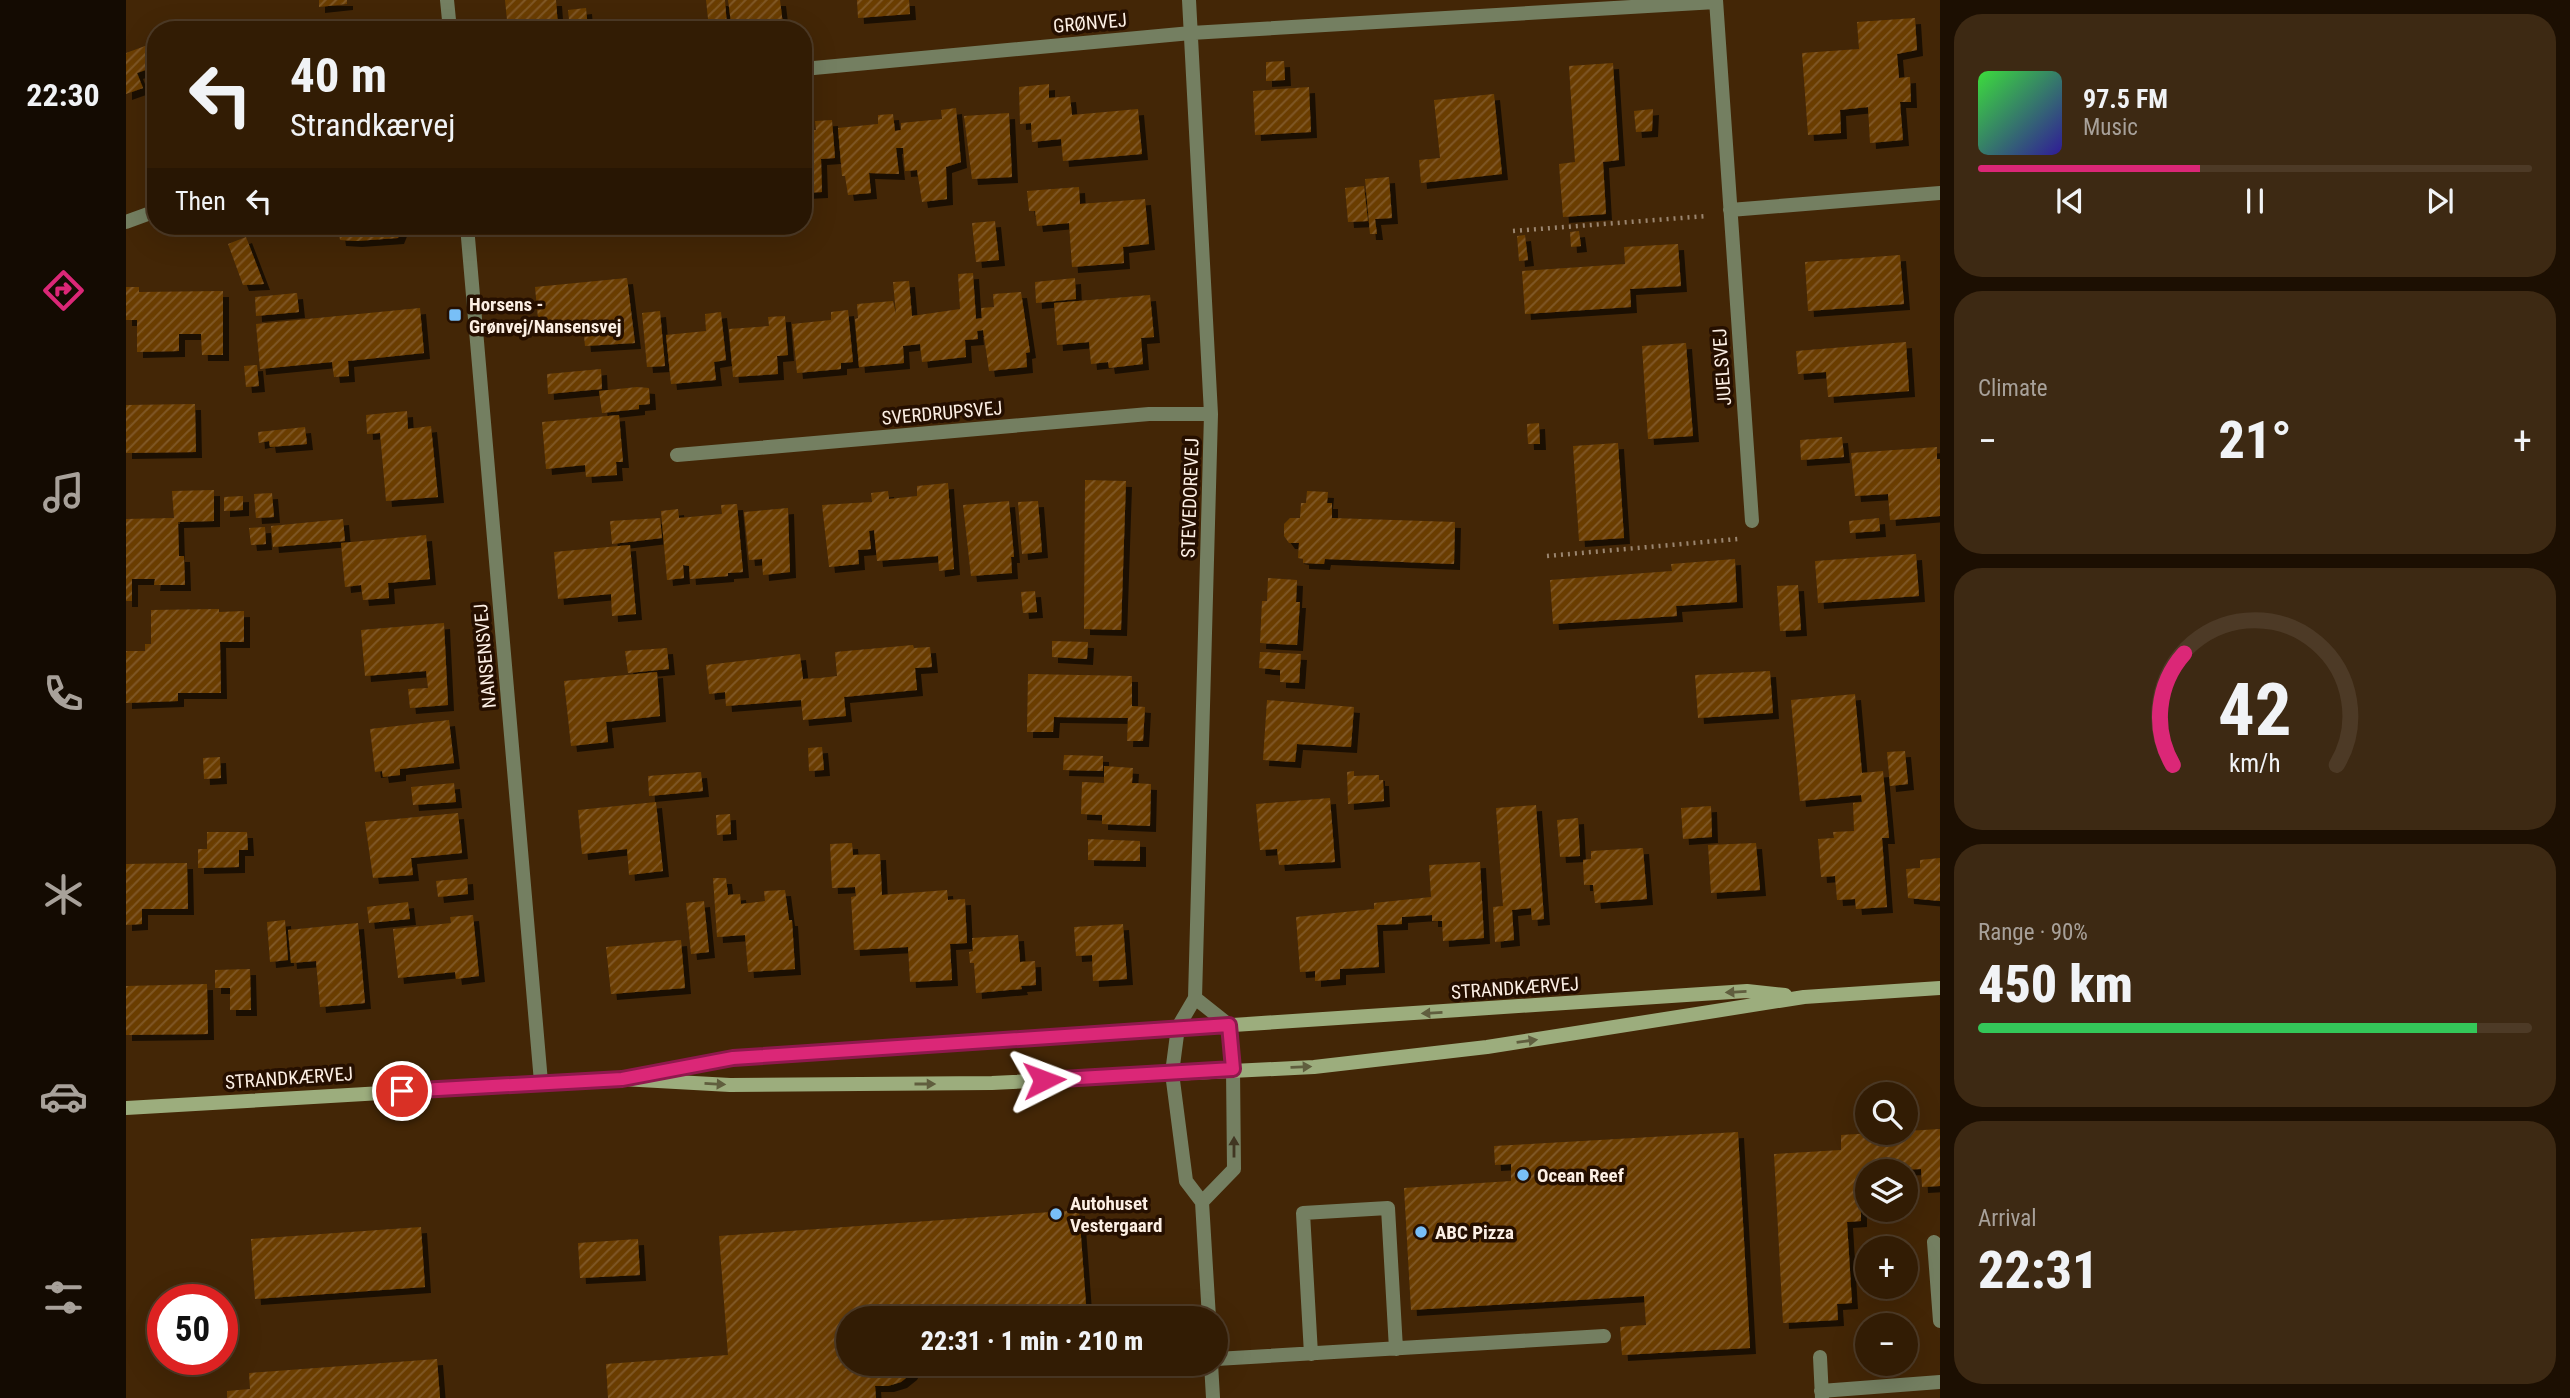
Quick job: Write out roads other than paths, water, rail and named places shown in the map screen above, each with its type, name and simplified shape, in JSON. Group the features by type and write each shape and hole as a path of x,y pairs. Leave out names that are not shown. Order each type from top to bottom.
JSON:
{"main road":[{"name":"STRANDKÆRVEJ","path":"126,1108 622,1079 730,1084 979,1083 1314,1067 1487,1047 1804,997 1940,988"},
{"name":"STRANDKÆRVEJ","path":"622,1079 733,1058 1009,1042 1178,1027 1747,991 1804,997"}],"street":[{"path":"447,0 449,21"},
{"name":"STEVEDOREVEJ","path":"1178,1027 1195,998 1211,414 1188,0"},
{"name":"GRØNVEJ","path":"812,68 1191,33 1716,1"},
{"name":"JUELSVEJ","path":"1716,1 1752,521"},
{"path":"1730,210 1940,193"},
{"path":"126,222 147,214"},
{"name":"NANSENSVEJ","path":"468,235 541,1082"},
{"name":"SVERDRUPSVEJ","path":"677,455 1149,414 1211,414"},
{"path":"1195,998 1229,1025 1233,1069 1234,1169 1202,1202"},
{"path":"1178,1027 1172,1073 1186,1181 1202,1202 1208,1306"},
{"path":"1311,1354 1303,1213 1388,1208 1396,1349"},
{"path":"1934,1242 1940,1321"},
{"path":"1228,1358 1604,1336"},
{"path":"1820,1357 1822,1395 1940,1382"},
{"path":"1212,1376 1213,1398"}],"place":[{"name":"Horsens - Grønvej/Nansensvej","path":"455,315"},
{"name":"Ocean Reef","path":"1523,1175"},
{"name":"Autohuset Vestergaard","path":"1056,1214"},
{"name":"ABC Pizza","path":"1421,1232"}]}
